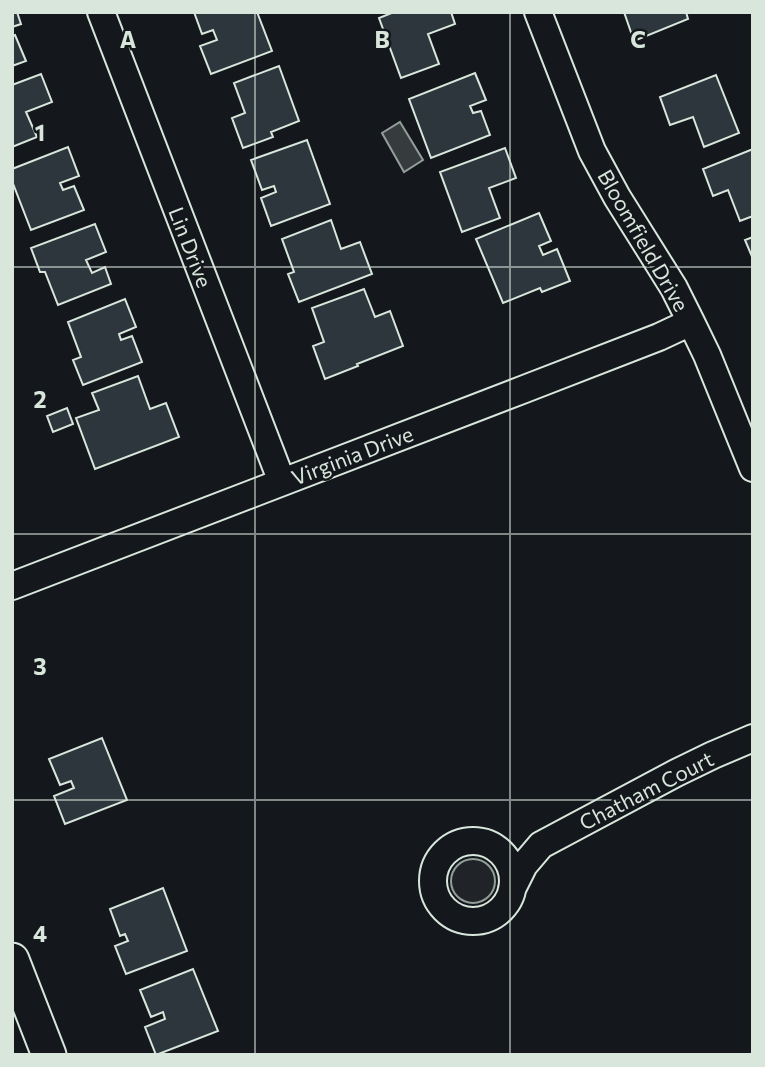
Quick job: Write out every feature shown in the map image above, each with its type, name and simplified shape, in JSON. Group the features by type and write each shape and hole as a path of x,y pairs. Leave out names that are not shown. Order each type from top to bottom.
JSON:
{"street":[{"name":"Lin Drive","path":"101,12 282,482"},
{"name":"Bloomfield Drive","path":"538,12 592,151 617,197 674,288 707,355 753,468"},
{"name":"Virginia Drive","path":"12,586 691,323"},
{"name":"Chatham Court","path":"541,845 513,847 477,841 452,846 442,855 435,867 433,879 440,904 461,919 474,921 499,912 508,901 524,865 541,845 676,773 753,738"},
{"path":"490,844 501,852 509,863 513,876 512,889"},
{"path":"12,960 49,1055"}],"shaded area":[{"path":"400,122 423,160 404,172 382,133"},
{"path":"473,859 488,866 495,881 488,896 473,903 458,896 451,881 458,866"}],"building":[{"path":"12,12 17,12 21,24 12,27"},
{"path":"194,12 257,12 272,51 211,74 200,46 217,40 213,30 202,34"},
{"path":"394,12 451,12 455,24 428,34 439,64 401,78 379,18"},
{"path":"624,12 686,12 688,19 634,41"},
{"path":"15,35 26,61 12,66 12,36"},
{"path":"279,66 299,121 271,132 273,137 243,148 232,118 245,113 234,83"},
{"path":"475,73 486,100 470,106 473,113 481,111 490,135 431,158 409,99"},
{"path":"41,74 52,102 26,112 37,137 12,147 12,85"},
{"path":"716,75 739,133 704,147 693,117 670,125 660,97"},
{"path":"307,140 330,204 271,226 261,198 276,192 274,186 262,190 251,160"},
{"path":"68,147 79,176 60,183 63,190 74,186 84,210 31,230 12,181 12,169"},
{"path":"505,148 516,178 489,188 500,218 462,232 440,172"},
{"path":"753,149 753,216 740,221 728,190 713,196 703,169"},
{"path":"539,213 551,241 539,246 543,255 557,249 570,281 542,292 540,288 503,303 476,239"},
{"path":"331,220 341,249 360,242 372,274 299,302 288,274 294,272 282,239"},
{"path":"95,224 106,252 86,260 92,273 105,267 111,284 58,305 45,272 40,272 31,248"},
{"path":"753,237 753,259 745,240"},
{"path":"364,289 375,317 390,311 403,346 325,379 313,346 324,342 312,308"},
{"path":"125,299 136,327 119,334 121,340 132,336 142,362 83,385 73,360 81,357 68,322"},
{"path":"138,376 150,409 166,403 179,437 95,469 76,418 99,410 92,393"},
{"path":"67,408 73,424 53,432 47,416"},
{"path":"102,738 127,800 65,824 54,796 74,788 71,781 60,785 49,759"},
{"path":"163,888 187,951 126,974 115,946 128,941 125,934 120,936 110,909"},
{"path":"193,969 218,1031 156,1055 145,1027 165,1019 163,1012 151,1017 140,990"}]}
